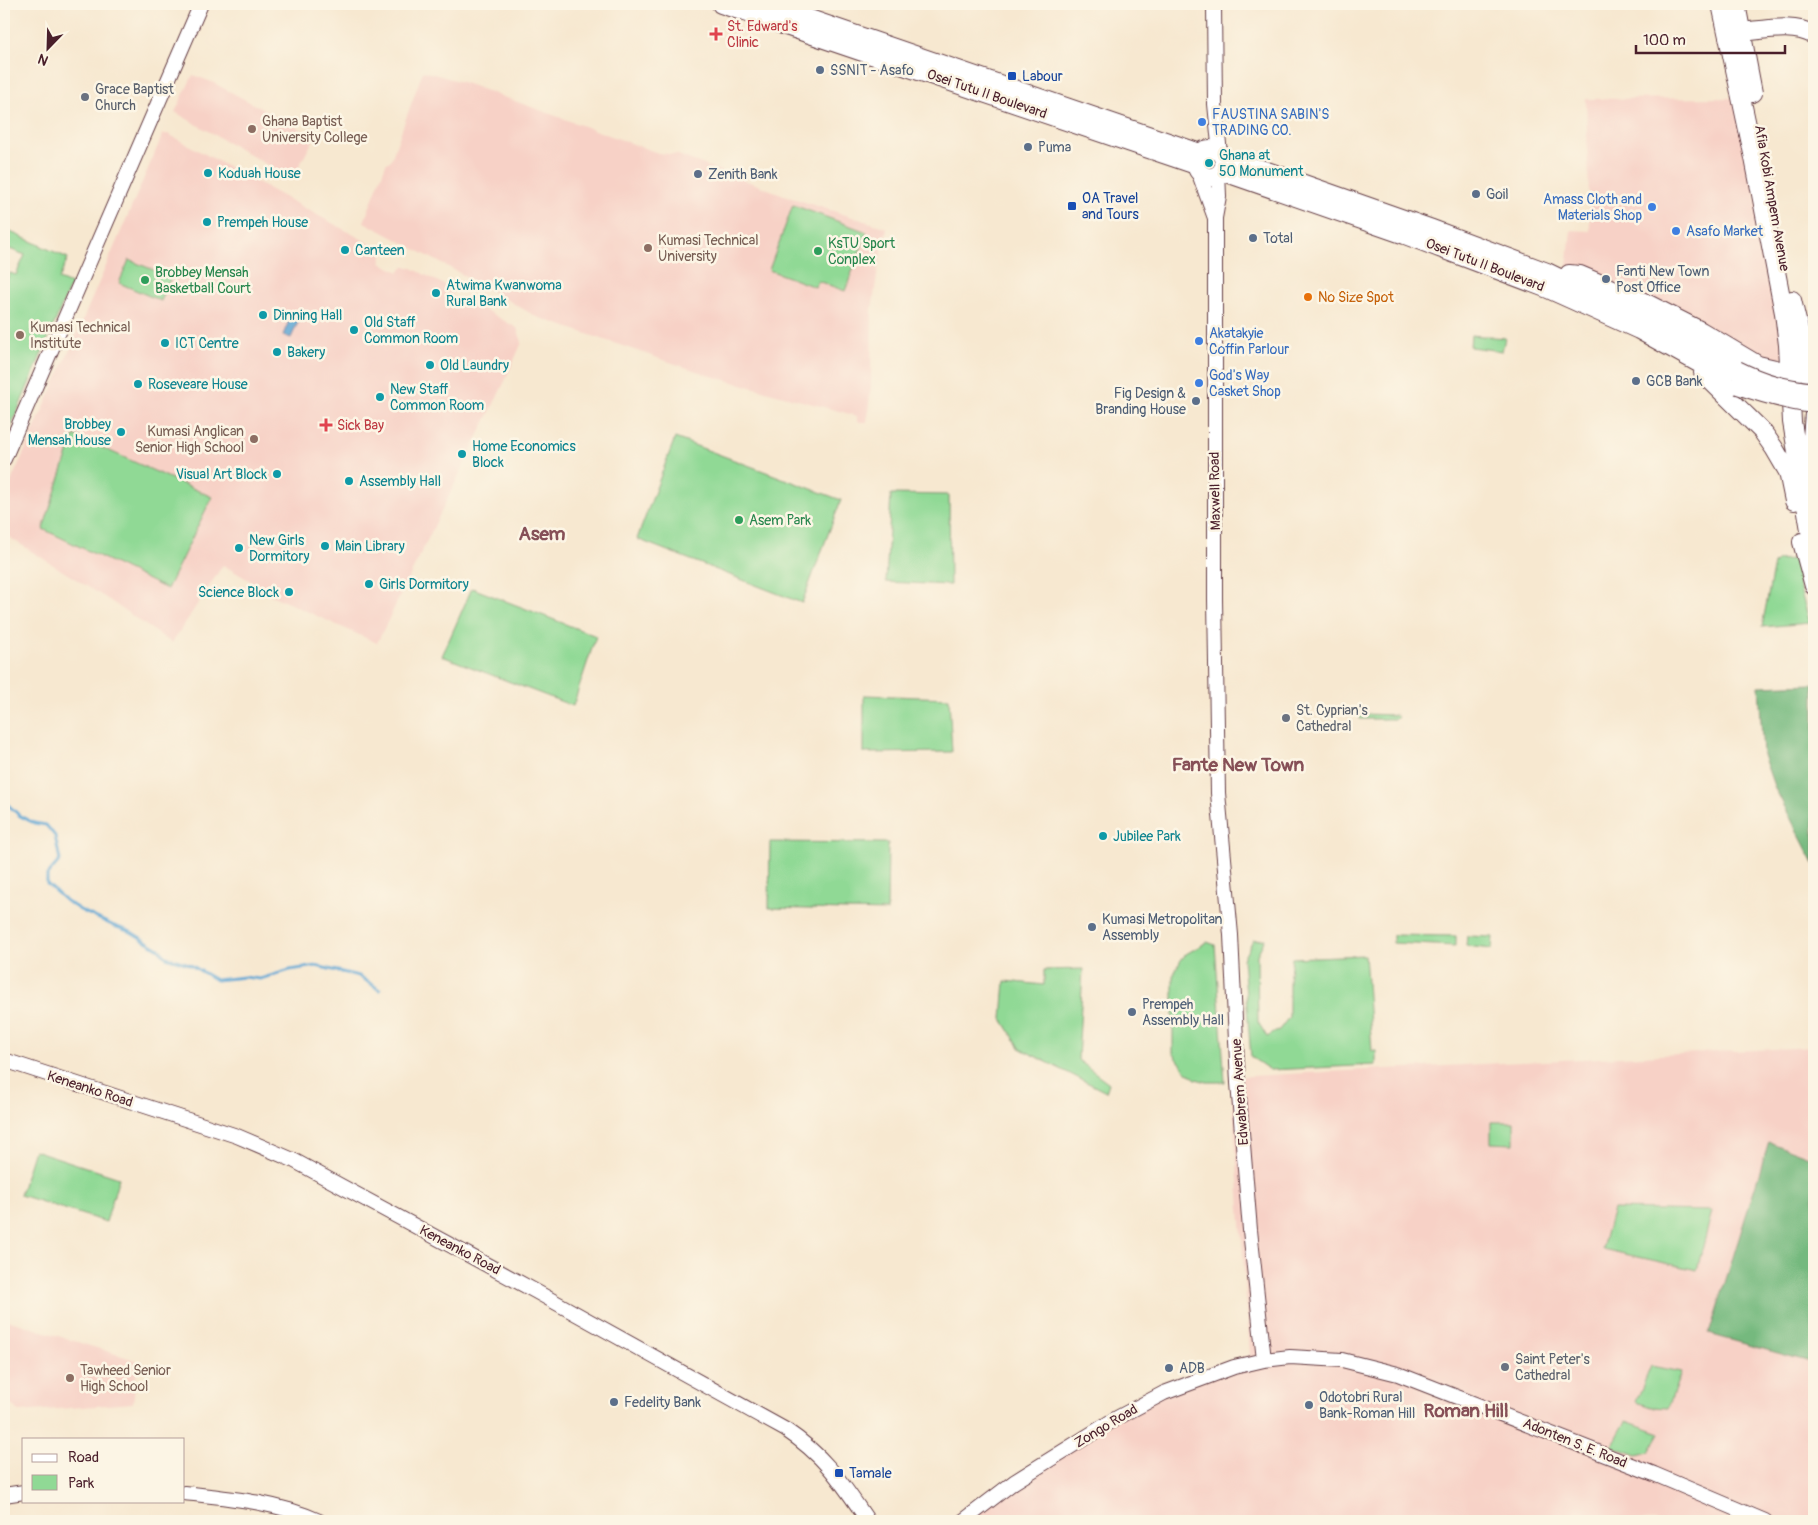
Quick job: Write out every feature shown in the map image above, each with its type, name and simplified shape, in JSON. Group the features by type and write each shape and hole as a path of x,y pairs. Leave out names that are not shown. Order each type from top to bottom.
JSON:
{"main road":[{"name":"Osei Tutu II Boulevard","path":"721,4 1210,162 1264,170 1432,230 1556,276 1738,377"},
{"name":"Osei Tutu II Boulevard","path":"766,4 1210,162 1529,281 1642,325 1680,353 1738,377"},
{"name":"Afia Kobi Ampem Avenue","path":"1722,4 1784,313 1788,345 1792,422 1814,554"},
{"name":"Afia Kobi Ampem Avenue","path":"1736,4 1784,268 1813,387"},
{"path":"1742,32 1785,29 1810,32 1814,35"},
{"path":"1556,276 1580,275 1646,303 1758,365 1788,372 1801,372 1813,387"},
{"path":"1680,353 1762,431 1778,454 1788,472 1797,524 1814,586"},
{"path":"1738,377 1757,380 1779,387 1813,387"},
{"path":"1738,377 1767,396 1814,404"},
{"path":"1814,414 1811,450 1814,475"}],"street":[{"path":"4,459 201,4"},
{"path":"1210,162 1211,137 1216,117 1214,4"},
{"name":"Maxwell Road","path":"1210,162 1215,218 1215,599 1218,764"},
{"name":"Maxwell Road","path":"1210,162 1219,196 1215,218"},
{"name":"Edwabrem Avenue","path":"1218,764 1220,822 1231,935 1238,1083 1264,1360"},
{"name":"Keneanko Road","path":"4,1060 237,1136 293,1160 536,1290 786,1430 806,1443 835,1473 868,1521"},
{"name":"Adonten S. E. Road","path":"1264,1360 1308,1357 1342,1360 1398,1374 1654,1474 1765,1521"},
{"name":"Zongo Road","path":"963,1521 1014,1482 1115,1419 1164,1393 1234,1367 1264,1360"},
{"path":"4,1495 22,1492"},
{"path":"185,1493 264,1504 293,1511 319,1521"}],"shaded area":[{"name":"Kumasi Technical University","path":"423,71 465,83 658,153 678,155 792,198 887,228 872,309 871,385 867,422 857,422 857,416 711,376 537,317 364,222 386,164 391,160"},
{"name":"Ghana Baptist University College","path":"193,75 212,82 315,137 292,179 175,112"},
{"name":"Asafo Market","path":"1737,98 1786,356 1767,365 1567,268 1571,230 1590,231 1586,99"},
{"name":"Kumasi Anglican Senior High School","path":"163,134 168,134 376,247 382,254 381,263 399,272 404,267 410,267 454,290 452,296 468,306 471,302 517,328 522,342 505,381 377,643 253,587 254,583 223,565 172,643 109,600 4,534 4,497"},
{"path":"1814,1047 1814,1521 954,1521 1077,1432 1173,1381 1250,1355 1231,1077"},
{"name":"Tawheed Senior High School","path":"4,1319 138,1361 133,1403 20,1412 4,1399"}],"green space":[{"name":"KsTU Sport Conplex","path":"793,205 867,232 845,291 818,281 815,287 769,270"},
{"name":"Kumasi Technical Institute","path":"4,229 68,258 59,279 71,284 4,443 4,285 10,273 16,275 25,255 7,248 9,242 4,239"},
{"name":"Brobbey Mensah Basketball Court","path":"129,260 171,277 161,301 119,283"},
{"path":"1471,335 1505,338 1502,351 1470,347"},
{"path":"74,435 212,497 167,589 43,529"},
{"name":"Asem Park","path":"675,438 841,500 802,603 637,539"},
{"path":"891,494 949,495 950,585 886,582"},
{"path":"1795,559 1797,561 1799,586 1810,623 1762,627 1774,564 1778,560"},
{"path":"472,588 596,636 573,706 442,656"},
{"path":"1814,684 1814,864 1774,786 1763,755 1759,686"},
{"path":"864,695 949,698 952,752 864,753"},
{"path":"1360,714 1396,715 1398,717 1396,719 1360,719"},
{"path":"770,842 888,843 887,911 769,908"},
{"path":"1393,935 1456,936 1456,946 1393,943"},
{"path":"1467,936 1493,937 1492,949 1466,946"},
{"path":"1265,939 1257,955 1258,1022 1267,1037 1279,1030 1289,1017 1289,981 1292,958 1365,955 1372,1051 1376,1051 1376,1065 1270,1070 1251,1057 1243,959 1253,940"},
{"path":"1207,942 1215,945 1225,1082 1207,1082 1196,1079 1187,1072 1173,1053 1173,976 1186,954"},
{"path":"1083,969 1078,1060 1109,1083 1106,1092 1021,1049 1002,1019 1005,981 1044,985 1044,970"},
{"path":"1491,1122 1514,1122 1514,1144 1491,1143"},
{"path":"1769,1142 1814,1159 1814,1363 1709,1334"},
{"path":"34,1150 119,1178 106,1222 20,1195"},
{"path":"1613,1209 1712,1211 1697,1270 1602,1249"},
{"path":"1651,1366 1681,1372 1668,1408 1651,1407 1636,1402"},
{"path":"1626,1421 1660,1433 1649,1452 1637,1455 1612,1446"}],"water":[{"path":"291,316 299,320 291,338 283,335"}],"waterway":[{"path":"4,801 20,816 34,823 46,825 55,836 60,860 47,875 47,884 66,901 80,910 131,932 159,949 166,957 189,964 216,980 244,977 260,979 290,970 316,966 359,976 380,990"}],"place":[{"name":"St. Edward's Clinic","path":"716,34"},
{"name":"SSNIT - Asafo","path":"820,70"},
{"name":"Labour","path":"1012,76"},
{"name":"Grace Baptist Church","path":"85,97"},
{"name":"FAUSTINA SABIN'S TRADING CO.","path":"1202,122"},
{"name":"Ghana Baptist University College","path":"252,129"},
{"name":"Puma","path":"1028,147"},
{"name":"Ghana at 50 Monument","path":"1209,163"},
{"name":"Koduah House","path":"208,173"},
{"name":"Zenith Bank","path":"698,174"},
{"name":"Goil","path":"1476,194"},
{"name":"OA Travel and Tours","path":"1072,206"},
{"name":"Amass Cloth and Materials Shop","path":"1652,207"},
{"name":"Prempeh House","path":"207,222"},
{"name":"Asafo Market","path":"1676,231"},
{"name":"Total","path":"1253,238"},
{"name":"Kumasi Technical University","path":"648,248"},
{"name":"Canteen","path":"345,250"},
{"name":"KsTU Sport Conplex","path":"818,251"},
{"name":"Fanti New Town Post Office","path":"1606,279"},
{"name":"Brobbey Mensah Basketball Court","path":"145,280"},
{"name":"Atwima Kwanwoma Rural Bank","path":"436,293"},
{"name":"No Size Spot","path":"1308,297"},
{"name":"Dinning Hall","path":"263,315"},
{"name":"Old Staff Common Room","path":"354,330"},
{"name":"Kumasi Technical Institute","path":"20,335"},
{"name":"Akatakyie Coffin Parlour","path":"1199,341"},
{"name":"ICT Centre","path":"165,343"},
{"name":"Bakery","path":"277,352"},
{"name":"Old Laundry","path":"430,365"},
{"name":"GCB Bank","path":"1636,381"},
{"name":"God's Way Casket Shop","path":"1199,383"},
{"name":"Roseveare House","path":"138,384"},
{"name":"New Staff Common Room","path":"380,397"},
{"name":"Fig Design & Branding House","path":"1196,401"},
{"name":"Sick Bay","path":"326,425"},
{"name":"Brobbey Mensah House","path":"121,432"},
{"name":"Kumasi Anglican Senior High School","path":"254,439"},
{"name":"Home Economics Block","path":"462,454"},
{"name":"Visual Art Block","path":"277,474"},
{"name":"Assembly Hall","path":"349,481"},
{"name":"Asem Park","path":"739,520"},
{"name":"Main Library","path":"325,546"},
{"name":"New Girls Dormitory","path":"239,548"},
{"name":"Girls Dormitory","path":"369,584"},
{"name":"Science Block","path":"289,592"},
{"name":"St. Cyprian's Cathedral","path":"1286,718"},
{"name":"Jubilee Park","path":"1103,836"},
{"name":"Kumasi Metropolitan Assembly","path":"1092,927"},
{"name":"Prempeh Assembly Hall","path":"1132,1012"},
{"name":"Saint Peter's Cathedral","path":"1505,1367"},
{"name":"ADB","path":"1169,1368"},
{"name":"Tawheed Senior High School","path":"70,1378"},
{"name":"Fedelity Bank","path":"614,1402"},
{"name":"Odotobri Rural Bank-Roman Hill","path":"1309,1405"},
{"name":"Tamale","path":"839,1473"}],"district":[{"name":"Asem","path":"542,534"},
{"name":"Fante New Town","path":"1238,765"},
{"name":"Roman Hill","path":"1466,1411"}]}
